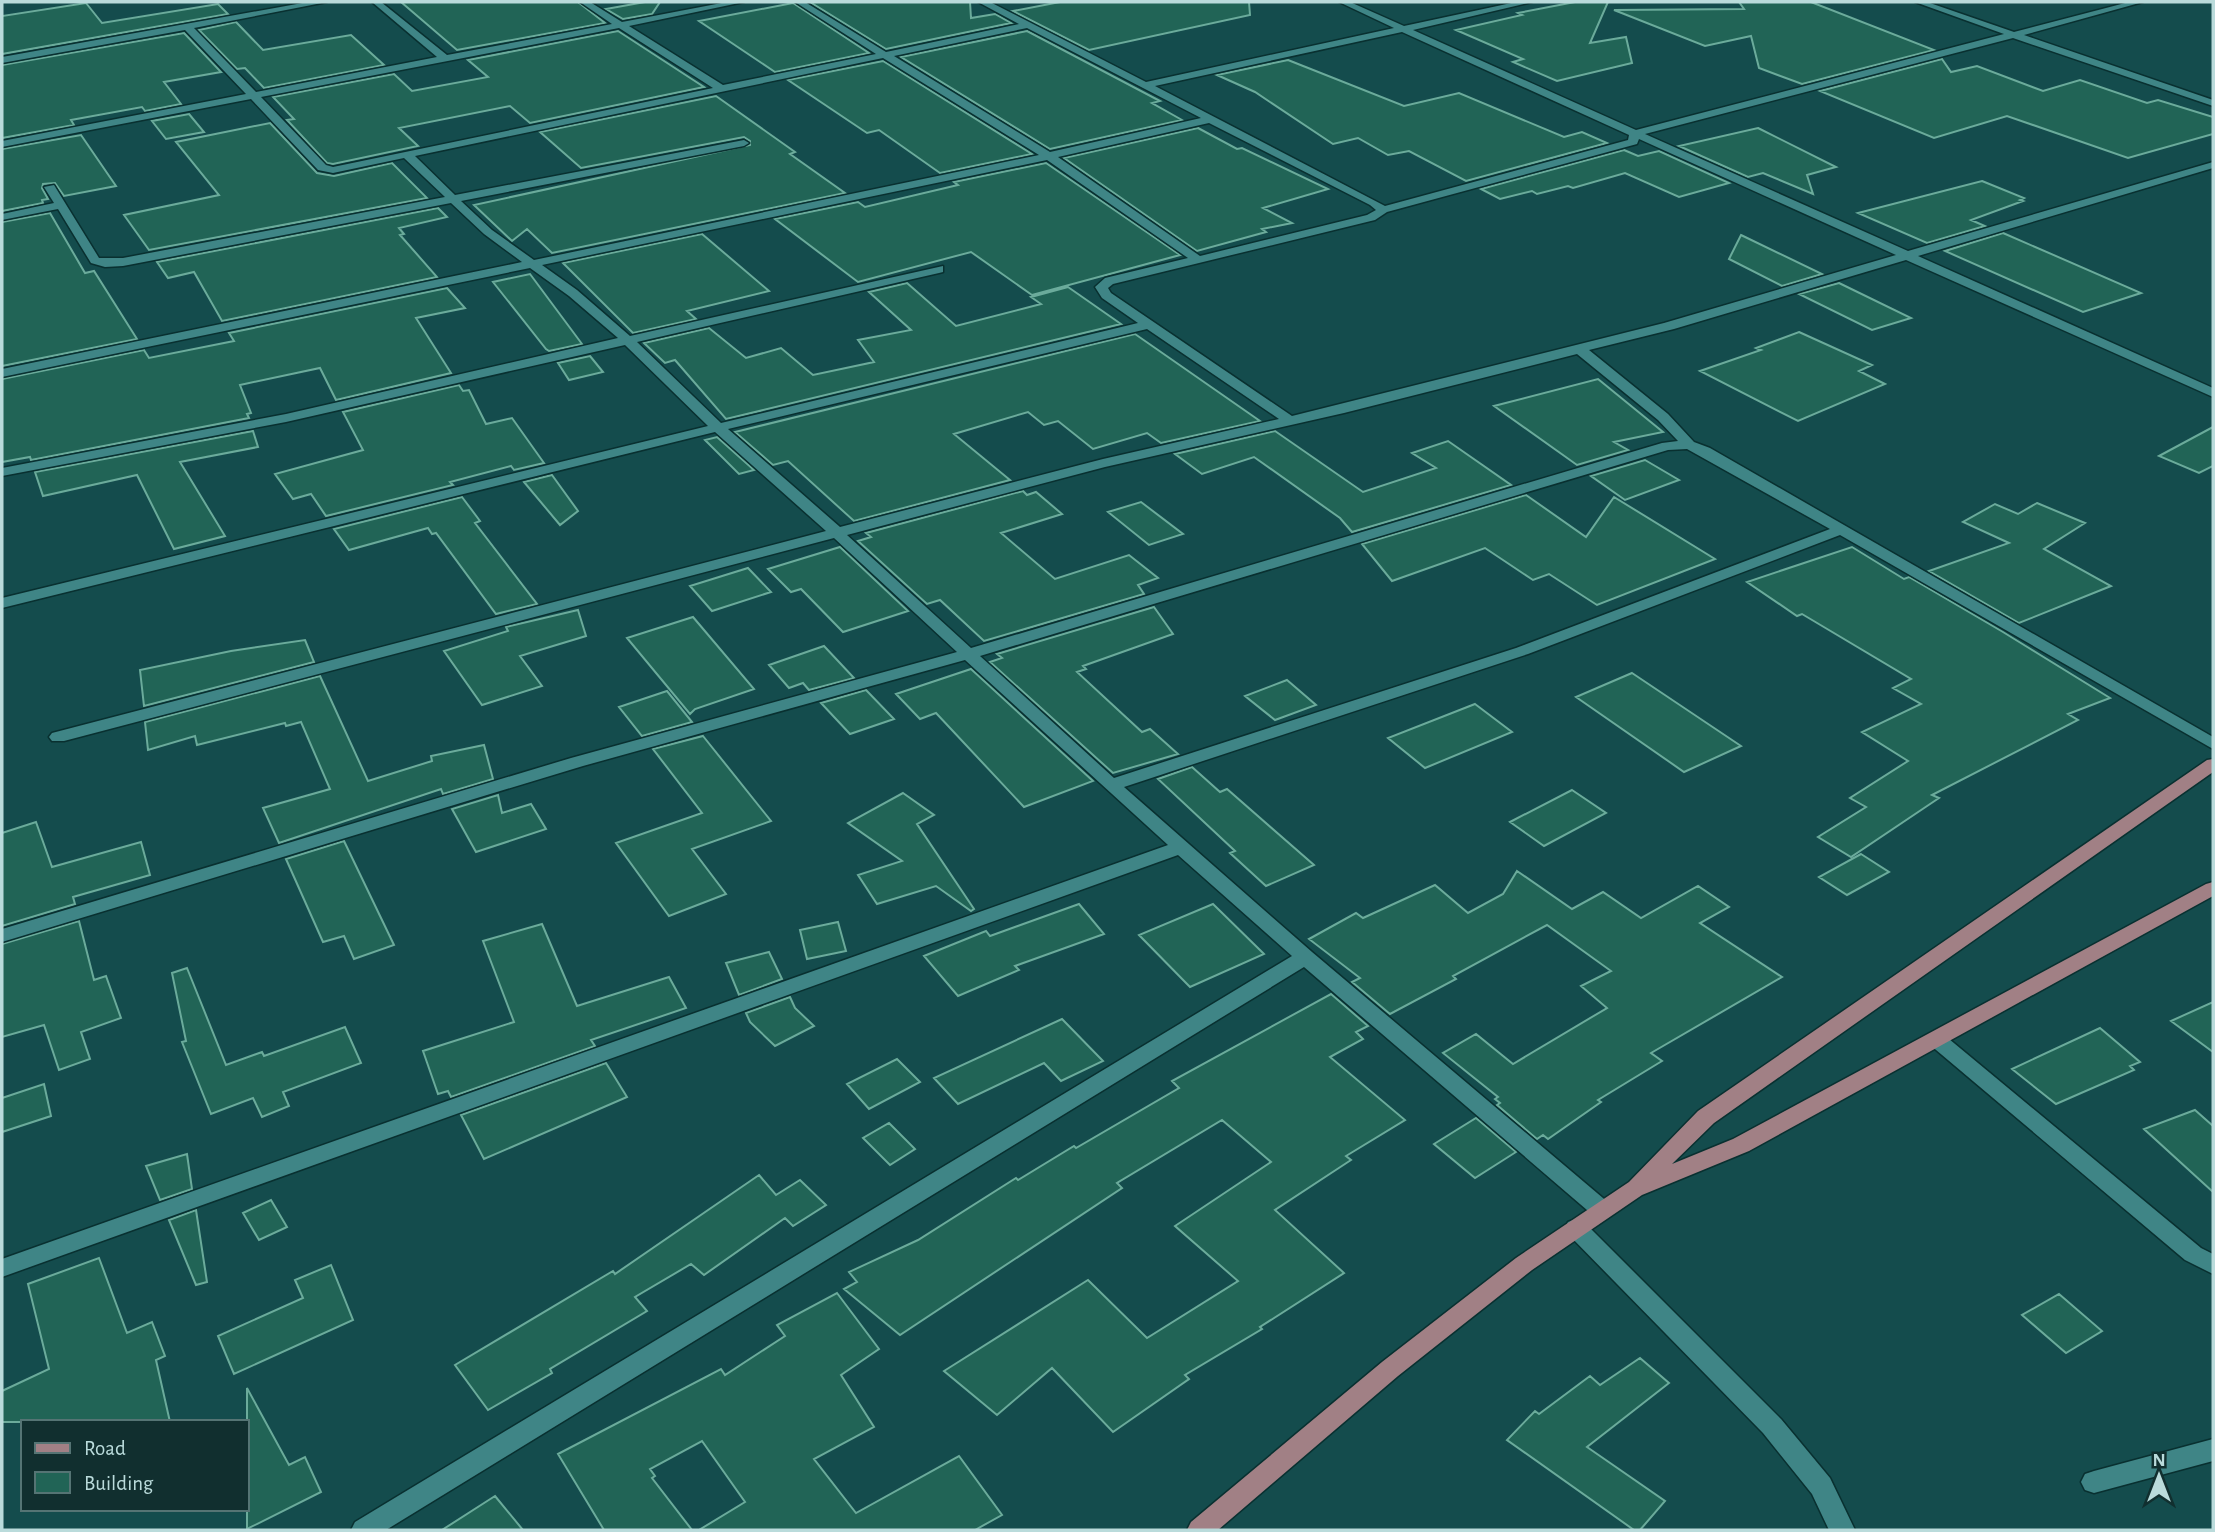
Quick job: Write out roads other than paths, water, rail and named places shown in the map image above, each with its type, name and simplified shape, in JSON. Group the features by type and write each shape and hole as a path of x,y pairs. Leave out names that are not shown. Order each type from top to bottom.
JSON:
{"main road":[{"path":"1634,1189 1706,1116 2213,764"},
{"path":"1200,1530 1390,1369 1524,1264 1634,1189 1741,1145 2213,888"}],"street":[{"path":"2,60 322,2"},
{"path":"376,2 443,57"},
{"path":"584,2 722,89"},
{"path":"2,144 619,23 740,2"},
{"path":"799,2 1049,156 1198,260"},
{"path":"983,2 1211,118 1383,210"},
{"path":"1343,2 2213,393"},
{"path":"1146,85 1528,2"},
{"path":"1919,2 2213,103"},
{"path":"1635,133 2139,2"},
{"path":"188,27 322,168 348,169 1028,25"},
{"path":"2,373 1049,156 1211,118"},
{"path":"1290,421 1106,295 1101,288 1109,281 1371,218 1383,210 1633,142 1635,133"},
{"path":"50,187 95,260 105,263 123,262 744,143"},
{"path":"408,156 488,232 573,293 655,364 718,428 837,533 1111,785 1305,957 1602,1210"},
{"path":"58,737 1103,463 1290,421 1669,326 2213,165"},
{"path":"2,217 61,205"},
{"path":"2,472 286,418 939,269"},
{"path":"2,603 1150,324"},
{"path":"1579,349 1663,418 1689,446"},
{"path":"2,936 577,762 968,654 1667,446 1689,446 1705,451 2213,744"},
{"path":"1111,785 1522,651 1841,530"},
{"path":"2,1268 1182,847"},
{"path":"363,1530 1305,957"},
{"path":"1936,1039 2193,1254 2213,1265"},
{"path":"1576,1228 1772,1426 1821,1486 1842,1530"},
{"path":"2094,1482 2213,1450"}]}
